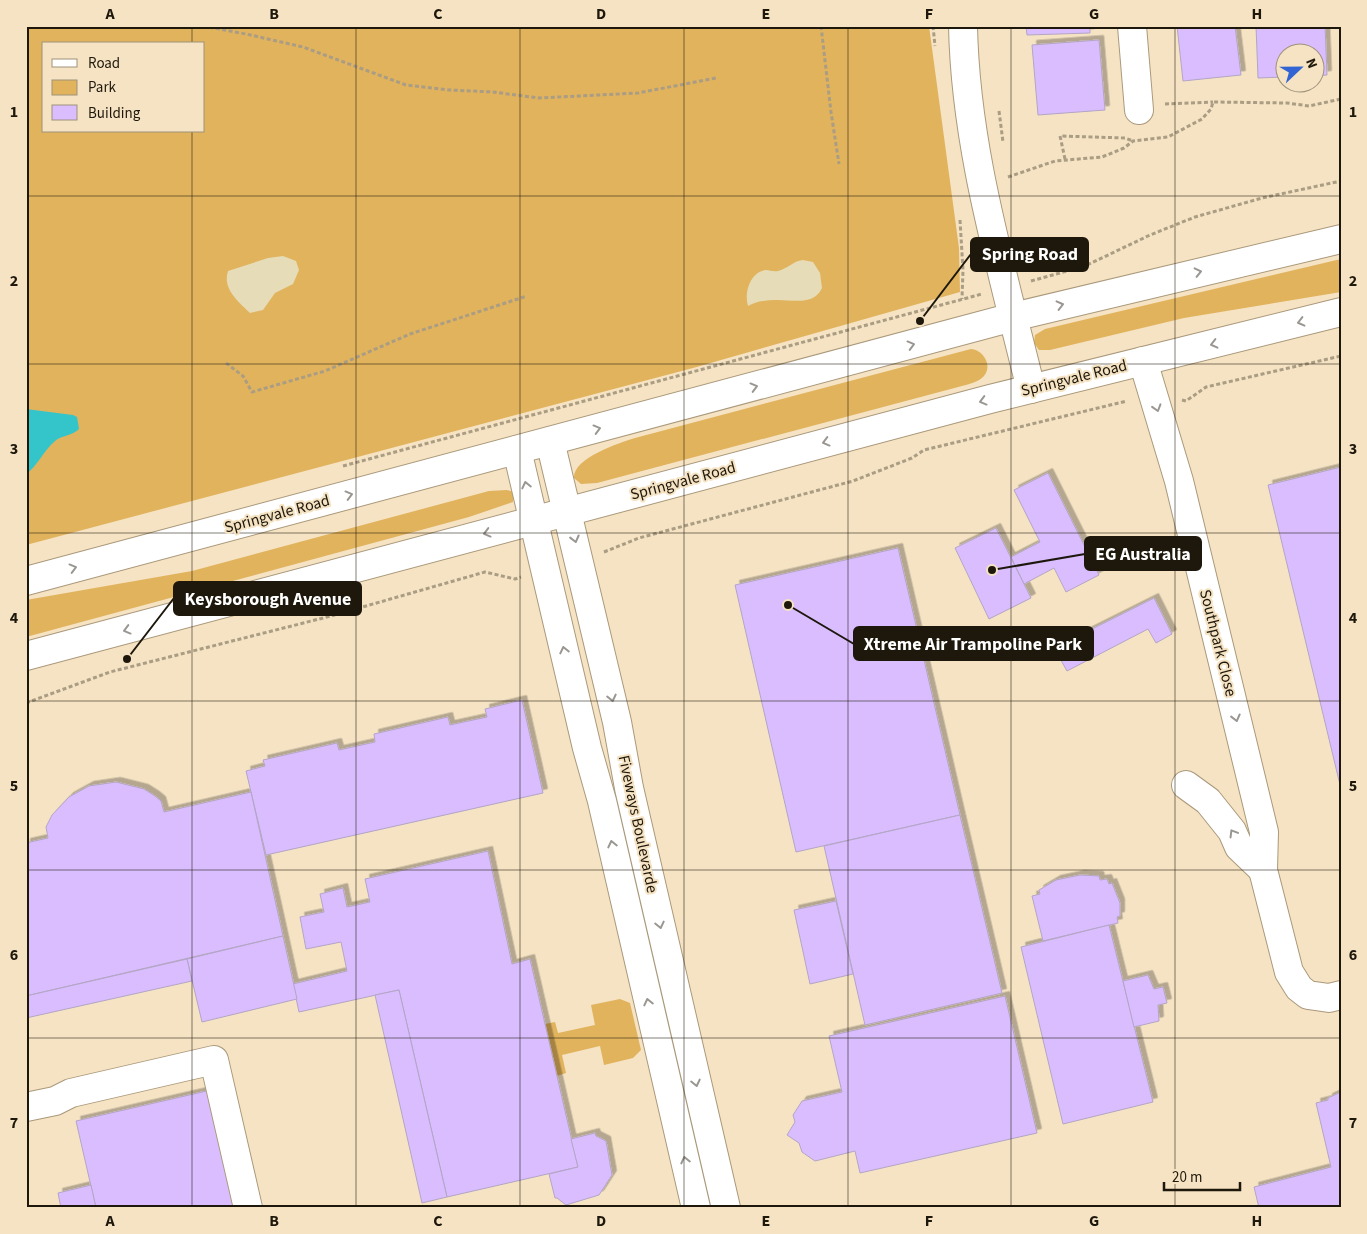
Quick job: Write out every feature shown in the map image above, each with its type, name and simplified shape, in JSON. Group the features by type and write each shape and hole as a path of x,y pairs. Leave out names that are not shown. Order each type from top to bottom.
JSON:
{"main road":[{"path":"963,26 965,75 972,138 991,230 1030,389"},
{"path":"1132,26 1139,108"},
{"name":"Springvale Road","path":"26,581 1012,317 1341,239"},
{"name":"Springvale Road","path":"26,656 1030,389 1341,312"},
{"name":"Southpark Close","path":"1143,361 1179,481 1264,832 1263,870 1289,972 1300,988 1308,995 1329,998 1341,995"},
{"name":"Fiveways Boulevarde","path":"550,441 580,559 668,961 726,1208"},
{"name":"Fiveways Boulevarde","path":"517,450 696,1208"},
{"path":"1186,785 1208,801 1232,831 1239,847 1263,870"},
{"path":"640,967 668,961"},
{"path":"26,1107 54,1100 71,1093 214,1060 248,1208"}],"path":[{"path":"203,26 246,34 302,48 406,85 450,90 493,92 539,98 638,93 716,78"},
{"path":"821,26 839,164"},
{"path":"1139,108 1213,102 1287,103 1309,106 1341,99"},
{"path":"1065,160 1060,136 1125,138 1133,141 1161,139 1178,133 1202,120 1210,110 1213,102"},
{"path":"1008,177 1054,161 1102,157 1124,148 1133,141"},
{"path":"334,469 1085,266 1150,234 1195,217 1262,198 1341,181"},
{"path":"226,363 243,376 252,392 325,371 410,334 526,296"},
{"path":"580,559 639,538 853,481 912,458 924,450 1153,394 1186,401 1206,387 1341,356"},
{"path":"26,703 110,672 331,616 485,572 515,578 546,571"}],"green space":[{"path":"26,26 929,26 959,248 960,292 693,368 26,545"},
{"path":"1341,259 1341,292 1184,318 1050,350 1039,350 1034,343 1035,335 1045,329"},
{"path":"971,349 983,355 987,363 987,372 982,378 971,384 597,483 581,484 574,478 581,464 589,458 598,452 628,440"},
{"path":"507,490 514,492 513,502 469,517 26,637 26,600 192,571 489,491"},
{"path":"620,999 630,1003 641,1050 633,1058 604,1065 600,1046 562,1055 566,1073 557,1076 545,1024 555,1022 558,1033 595,1025 591,1005"}],"sand":[{"path":"283,256 296,261 299,270 293,284 275,293 263,310 250,313 229,289 227,284 228,271 268,258"},
{"path":"803,260 813,262 820,273 822,288 818,294 807,300 768,300 748,306 748,289 756,275 766,270 781,270"}],"water":[{"path":"26,409 73,415 77,417 79,429 55,441 26,474"}],"building":[{"path":"1026,26 1090,26 1090,33 1027,35"},
{"path":"1177,26 1235,26 1241,75 1183,81"},
{"path":"1256,26 1325,26 1327,75 1324,75 1324,42 1274,42 1274,77 1258,78"},
{"path":"1099,40 1105,110 1038,115 1032,45"},
{"path":"1341,467 1341,789 1268,485"},
{"path":"1048,473 1099,575 1066,592 1054,568 1024,584 1011,557 1040,542 1014,490"},
{"path":"996,528 1031,598 989,619 955,548"},
{"path":"898,548 960,815 796,852 735,585"},
{"path":"1154,598 1172,634 1156,643 1148,629 1067,671 1054,648"},
{"path":"522,700 543,793 266,855 246,771 265,766 263,760 337,743 339,750 375,742 374,734 448,717 450,725 487,717 485,709"},
{"path":"116,782 144,789 161,801 164,812 251,792 283,936 26,996 26,843 48,838 46,827 52,815 69,797 89,786"},
{"path":"960,815 1002,993 865,1025 824,846"},
{"path":"488,851 512,964 530,959 578,1167 447,1197 399,990 299,1012 293,984 347,971 341,942 306,949 300,917 324,912 320,894 343,888 347,907 370,902 365,879"},
{"path":"1080,875 1099,876 1100,880 1107,879 1109,884 1112,883 1120,903 1120,916 1117,917 1118,923 1043,941 1032,896 1040,894 1039,890 1056,880"},
{"path":"836,901 853,974 810,984 794,910"},
{"path":"1109,925 1153,1102 1063,1124 1021,947"},
{"path":"283,936 297,999 202,1022 187,959"},
{"path":"187,959 192,981 26,1018 26,996"},
{"path":"1148,975 1154,989 1163,987 1167,1003 1158,1005 1159,1021 1134,1027 1123,981"},
{"path":"399,990 447,1197 422,1203 375,995"},
{"path":"1005,996 1037,1133 860,1173 855,1151 815,1161 802,1152 799,1143 787,1135 795,1122 793,1115 802,1101 842,1092 829,1036"},
{"path":"211,1090 237,1208 96,1208 76,1121"},
{"path":"1341,1092 1341,1208 1259,1208 1254,1187 1331,1167 1316,1103 1328,1100 1328,1098"},
{"path":"595,1133 596,1136 606,1141 612,1175 599,1195 566,1205 555,1198 549,1174 578,1167 571,1139"},
{"path":"91,1185 96,1208 61,1208 58,1193"}],"place":[{"name":"Spring Road","path":"920,321"},
{"name":"EG Australia","path":"992,570"},
{"name":"Xtreme Air Trampoline Park","path":"788,605"},
{"name":"Keysborough Avenue","path":"127,659"}]}
